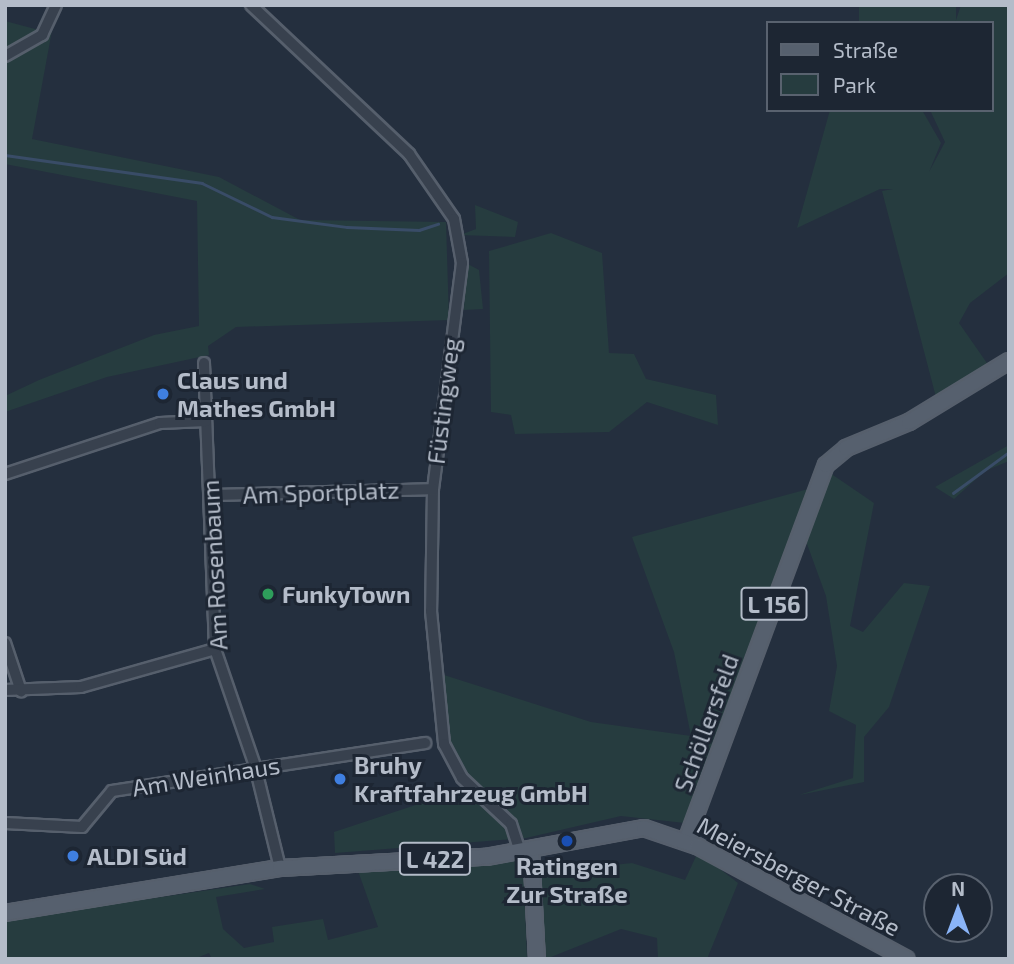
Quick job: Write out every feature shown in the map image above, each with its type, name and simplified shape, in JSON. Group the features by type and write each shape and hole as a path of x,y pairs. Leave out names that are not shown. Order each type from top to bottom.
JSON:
{"main road":[{"name":"Schöllersfeld","path":"686,841 826,465 846,448 915,418 1009,361"},
{"name":"Meiersberger Straße","path":"5,913 280,868 525,850 629,829 686,841 907,959"},
{"path":"525,850 537,959"}],"street":[{"path":"5,56 42,35 56,5"},
{"name":"Füstingweg","path":"251,5 409,154 454,219 462,263 433,489 431,611 444,744 461,778 511,824 525,850"},
{"name":"Am Rosenbaum","path":"204,363 215,649 256,766 280,868"},
{"path":"5,474 160,423 206,421"},
{"name":"Am Sportplatz","path":"210,495 433,489"},
{"path":"5,643 21,691"},
{"path":"5,690 21,691 103,682 215,649"},
{"name":"Am Weinhaus","path":"5,823 82,827 113,791 256,766 425,743"}],"green space":[{"path":"859,5 956,5 956,21 859,21"},
{"path":"961,5 1009,5 1009,273 970,303 959,323 989,366 937,401 882,191 893,189 880,189 797,228 829,112 923,112 941,143 929,172 945,142 931,112 993,112 993,21 956,21"},
{"path":"5,21 35,29 41,31 5,51"},
{"path":"53,25 32,139 219,177 300,220 446,222 449,320 236,327 208,346 209,355 107,377 5,412 5,396 39,380 154,335 199,326 197,201 5,164 5,59 33,46"},
{"path":"475,205 518,222 515,237 460,235 476,229"},
{"path":"551,233 602,253 609,353 634,354 646,379 716,395 718,425 647,402 609,432 515,434 511,415 491,412 489,251"},
{"path":"466,263 479,270 483,309 464,310"},
{"path":"1009,445 1009,461 985,471 954,499 935,487"},
{"path":"827,471 874,503 850,626 863,632 904,583 930,586 889,707 864,737 864,782 799,795 853,778 856,725 829,711 837,666 826,596 803,533"},
{"path":"812,488 685,823 621,816 526,838 335,853 334,832 473,786 449,744 444,675 591,722 691,736 674,652 632,537"},
{"path":"698,852 738,883 707,959 658,959 657,938 621,929 546,959 540,873 632,863 685,880"},
{"path":"517,858 523,860 527,959 212,959 209,953 194,959 5,959 5,920 250,884 265,889 216,897 223,929 244,948 274,942 272,927 323,919 328,940 378,927 357,868"}],"waterway":[{"path":"5,155 202,183 272,217 347,227 419,230 438,224"},
{"path":"953,493 1009,452"}],"place":[{"name":"Claus und Mathes GmbH","path":"163,394"},
{"name":"FunkyTown","path":"268,594"},
{"name":"Bruhy Kraftfahrzeug GmbH","path":"340,779"},
{"name":"Ratingen Zur Straße","path":"567,841"},
{"name":"ALDI Süd","path":"73,856"}]}
